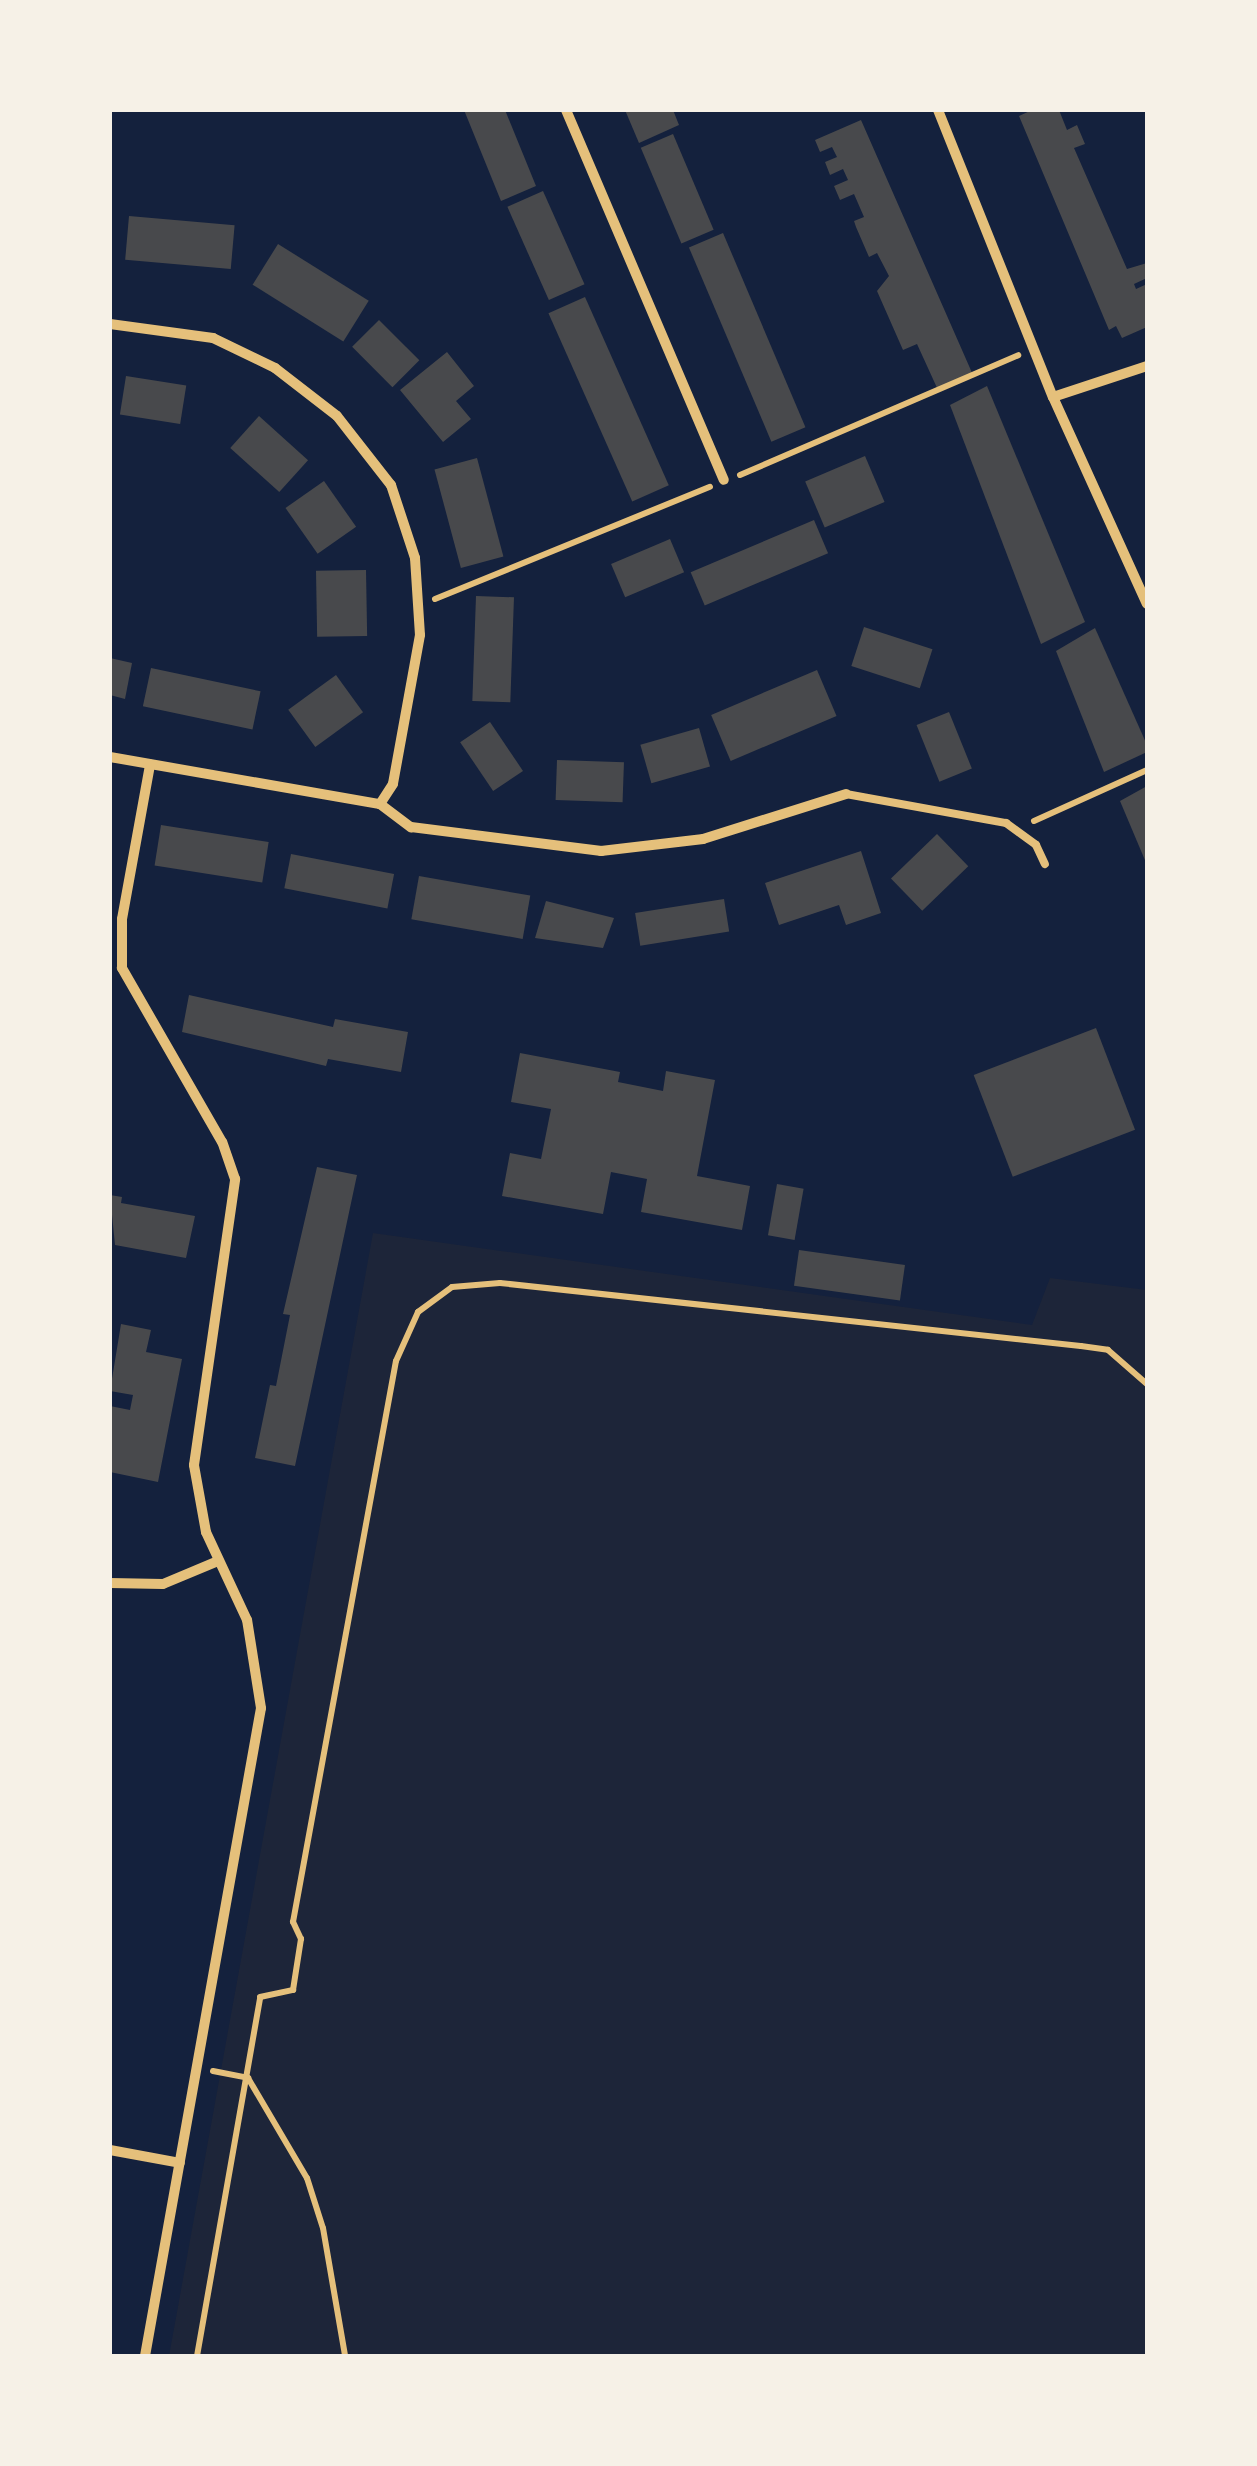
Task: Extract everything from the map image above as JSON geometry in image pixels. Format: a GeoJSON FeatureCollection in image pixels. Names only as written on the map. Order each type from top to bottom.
{"type":"FeatureCollection","features":[{"type":"Feature","properties":{"kind":"street"},"geometry":{"type":"LineString","coordinates":[[566,110],[724,480]]}},
{"type":"Feature","properties":{"kind":"street"},"geometry":{"type":"LineString","coordinates":[[938,110],[1052,396],[1147,604]]}},
{"type":"Feature","properties":{"kind":"street"},"geometry":{"type":"LineString","coordinates":[[110,324],[184,330],[245,351],[337,416],[391,485],[406,519],[420,604],[393,784],[380,804]]}},
{"type":"Feature","properties":{"kind":"street"},"geometry":{"type":"LineString","coordinates":[[1052,396],[1147,366]]}},
{"type":"Feature","properties":{"kind":"street"},"geometry":{"type":"LineString","coordinates":[[110,757],[380,804],[411,826],[539,848],[601,851],[704,839],[846,794]]}},
{"type":"Feature","properties":{"kind":"street"},"geometry":{"type":"LineString","coordinates":[[145,2356],[262,1708],[247,1620],[218,1561],[197,1494],[196,1430],[236,1178],[222,1142],[122,968],[122,919],[150,765]]}},
{"type":"Feature","properties":{"kind":"street"},"geometry":{"type":"LineString","coordinates":[[110,1583],[163,1584],[218,1561]]}},
{"type":"Feature","properties":{"kind":"street"},"geometry":{"type":"LineString","coordinates":[[110,2150],[180,2163]]}},
{"type":"Feature","properties":{"kind":"lane"},"geometry":{"type":"LineString","coordinates":[[846,794],[1020,828],[1045,864]]}},
{"type":"Feature","properties":{"kind":"path"},"geometry":{"type":"LineString","coordinates":[[420,604],[1033,349]]}},
{"type":"Feature","properties":{"kind":"path"},"geometry":{"type":"LineString","coordinates":[[1020,828],[1147,770]]}},
{"type":"Feature","properties":{"kind":"path"},"geometry":{"type":"LineString","coordinates":[[198,2356],[260,1996],[293,1990],[302,1939],[292,1922],[396,1361],[403,1336],[434,1298],[476,1282],[500,1283],[1081,1346],[1108,1350],[1147,1384]]}},
{"type":"Feature","properties":{"kind":"path"},"geometry":{"type":"LineString","coordinates":[[198,2069],[248,2078],[307,2178],[345,2356]]}},
{"type":"Feature","properties":{"kind":"shaded area"},"geometry":{"type":"Polygon","coordinates":[[[373,1233],[1032,1325],[1050,1278],[1147,1290],[1147,2356],[169,2356],[373,1233]]]}},
{"type":"Feature","properties":{"kind":"building"},"geometry":{"type":"Polygon","coordinates":[[[464,110],[505,110],[536,186],[501,201],[464,110]]]}},
{"type":"Feature","properties":{"kind":"building"},"geometry":{"type":"Polygon","coordinates":[[[625,110],[673,110],[679,125],[639,143],[625,110]]]}},
{"type":"Feature","properties":{"kind":"building"},"geometry":{"type":"Polygon","coordinates":[[[1032,110],[1059,110],[1067,130],[1077,125],[1085,144],[1074,148],[1127,269],[1147,263],[1147,278],[1134,284],[1136,289],[1147,284],[1147,327],[1122,338],[1116,326],[1109,330],[1019,116],[1032,110]]]}},
{"type":"Feature","properties":{"kind":"building"},"geometry":{"type":"Polygon","coordinates":[[[861,120],[973,375],[938,390],[917,344],[903,350],[877,291],[889,276],[877,253],[869,257],[856,227],[854,221],[864,217],[854,194],[840,200],[834,186],[848,180],[843,169],[830,175],[825,162],[837,157],[832,147],[820,152],[815,140],[861,120]]]}},
{"type":"Feature","properties":{"kind":"building"},"geometry":{"type":"Polygon","coordinates":[[[673,134],[714,230],[681,243],[641,148],[673,134]]]}},
{"type":"Feature","properties":{"kind":"building"},"geometry":{"type":"Polygon","coordinates":[[[543,191],[584,284],[549,300],[507,207],[543,191]]]}},
{"type":"Feature","properties":{"kind":"building"},"geometry":{"type":"Polygon","coordinates":[[[129,216],[235,225],[231,269],[125,260],[129,216]]]}},
{"type":"Feature","properties":{"kind":"building"},"geometry":{"type":"Polygon","coordinates":[[[723,233],[805,427],[771,442],[689,247],[723,233]]]}},
{"type":"Feature","properties":{"kind":"building"},"geometry":{"type":"Polygon","coordinates":[[[278,244],[369,301],[343,341],[253,285],[278,244]]]}},
{"type":"Feature","properties":{"kind":"building"},"geometry":{"type":"Polygon","coordinates":[[[585,297],[669,485],[632,501],[548,313],[585,297]]]}},
{"type":"Feature","properties":{"kind":"building"},"geometry":{"type":"Polygon","coordinates":[[[379,320],[419,360],[392,387],[352,347],[379,320]]]}},
{"type":"Feature","properties":{"kind":"building"},"geometry":{"type":"Polygon","coordinates":[[[447,352],[474,386],[456,401],[471,419],[443,442],[400,390],[447,352]]]}},
{"type":"Feature","properties":{"kind":"building"},"geometry":{"type":"Polygon","coordinates":[[[126,376],[186,386],[180,424],[120,415],[126,376]]]}},
{"type":"Feature","properties":{"kind":"building"},"geometry":{"type":"Polygon","coordinates":[[[987,386],[1085,622],[1041,644],[950,405],[987,386]]]}},
{"type":"Feature","properties":{"kind":"building"},"geometry":{"type":"Polygon","coordinates":[[[259,416],[308,460],[279,492],[230,448],[259,416]]]}},
{"type":"Feature","properties":{"kind":"building"},"geometry":{"type":"Polygon","coordinates":[[[865,456],[885,502],[825,527],[805,481],[865,456]]]}},
{"type":"Feature","properties":{"kind":"building"},"geometry":{"type":"Polygon","coordinates":[[[477,458],[503,557],[461,568],[434,469],[477,458]]]}},
{"type":"Feature","properties":{"kind":"building"},"geometry":{"type":"Polygon","coordinates":[[[324,481],[356,527],[318,554],[285,508],[324,481]]]}},
{"type":"Feature","properties":{"kind":"building"},"geometry":{"type":"Polygon","coordinates":[[[814,520],[828,553],[705,605],[691,572],[814,520]]]}},
{"type":"Feature","properties":{"kind":"building"},"geometry":{"type":"Polygon","coordinates":[[[670,539],[684,572],[625,597],[611,564],[670,539]]]}},
{"type":"Feature","properties":{"kind":"building"},"geometry":{"type":"Polygon","coordinates":[[[366,570],[367,636],[317,637],[316,571],[366,570]]]}},
{"type":"Feature","properties":{"kind":"building"},"geometry":{"type":"Polygon","coordinates":[[[476,596],[514,597],[510,702],[472,701],[476,596]]]}},
{"type":"Feature","properties":{"kind":"building"},"geometry":{"type":"Polygon","coordinates":[[[864,627],[932,649],[920,688],[851,666],[864,627]]]}},
{"type":"Feature","properties":{"kind":"building"},"geometry":{"type":"Polygon","coordinates":[[[1095,628],[1147,745],[1147,752],[1104,772],[1056,651],[1095,628]]]}},
{"type":"Feature","properties":{"kind":"building"},"geometry":{"type":"Polygon","coordinates":[[[110,658],[132,663],[125,699],[110,695],[110,658]]]}},
{"type":"Feature","properties":{"kind":"building"},"geometry":{"type":"Polygon","coordinates":[[[151,668],[261,691],[252,729],[143,706],[151,668]]]}},
{"type":"Feature","properties":{"kind":"building"},"geometry":{"type":"Polygon","coordinates":[[[817,670],[837,716],[731,761],[711,715],[817,670]]]}},
{"type":"Feature","properties":{"kind":"building"},"geometry":{"type":"Polygon","coordinates":[[[336,675],[363,712],[315,747],[288,710],[336,675]]]}},
{"type":"Feature","properties":{"kind":"building"},"geometry":{"type":"Polygon","coordinates":[[[949,712],[972,769],[939,782],[917,725],[949,712]]]}},
{"type":"Feature","properties":{"kind":"building"},"geometry":{"type":"Polygon","coordinates":[[[490,722],[523,771],[493,791],[460,742],[490,722]]]}},
{"type":"Feature","properties":{"kind":"building"},"geometry":{"type":"Polygon","coordinates":[[[699,728],[710,766],[651,783],[640,745],[699,728]]]}},
{"type":"Feature","properties":{"kind":"building"},"geometry":{"type":"Polygon","coordinates":[[[557,760],[624,762],[623,802],[556,800],[557,760]]]}},
{"type":"Feature","properties":{"kind":"building"},"geometry":{"type":"Polygon","coordinates":[[[1147,786],[1147,865],[1120,801],[1147,786]]]}},
{"type":"Feature","properties":{"kind":"building"},"geometry":{"type":"Polygon","coordinates":[[[161,825],[269,842],[262,883],[155,865],[161,825]]]}},
{"type":"Feature","properties":{"kind":"building"},"geometry":{"type":"Polygon","coordinates":[[[937,834],[968,866],[922,911],[891,878],[937,834]]]}},
{"type":"Feature","properties":{"kind":"building"},"geometry":{"type":"Polygon","coordinates":[[[861,851],[881,913],[846,925],[839,905],[779,925],[765,883],[861,851]]]}},
{"type":"Feature","properties":{"kind":"building"},"geometry":{"type":"Polygon","coordinates":[[[291,854],[394,874],[387,908],[284,888],[291,854]]]}},
{"type":"Feature","properties":{"kind":"building"},"geometry":{"type":"Polygon","coordinates":[[[419,876],[530,896],[523,939],[411,919],[419,876]]]}},
{"type":"Feature","properties":{"kind":"building"},"geometry":{"type":"Polygon","coordinates":[[[724,899],[729,932],[640,946],[635,913],[724,899]]]}},
{"type":"Feature","properties":{"kind":"building"},"geometry":{"type":"Polygon","coordinates":[[[546,901],[614,918],[603,948],[535,938],[546,901]]]}},
{"type":"Feature","properties":{"kind":"building"},"geometry":{"type":"Polygon","coordinates":[[[189,995],[333,1027],[335,1019],[408,1032],[401,1072],[328,1059],[326,1066],[182,1032],[189,995]]]}},
{"type":"Feature","properties":{"kind":"building"},"geometry":{"type":"Polygon","coordinates":[[[1096,1028],[1135,1130],[1013,1177],[974,1075],[1096,1028]]]}},
{"type":"Feature","properties":{"kind":"building"},"geometry":{"type":"Polygon","coordinates":[[[520,1053],[620,1072],[618,1082],[663,1091],[666,1071],[715,1080],[697,1176],[750,1186],[742,1230],[641,1212],[647,1179],[611,1172],[603,1214],[502,1196],[510,1153],[541,1159],[551,1109],[511,1102],[520,1053]]]}},
{"type":"Feature","properties":{"kind":"building"},"geometry":{"type":"Polygon","coordinates":[[[317,1167],[357,1175],[295,1466],[255,1458],[270,1385],[276,1386],[290,1315],[283,1314],[317,1167]]]}},
{"type":"Feature","properties":{"kind":"building"},"geometry":{"type":"Polygon","coordinates":[[[777,1184],[804,1189],[795,1240],[768,1235],[777,1184]]]}},
{"type":"Feature","properties":{"kind":"building"},"geometry":{"type":"Polygon","coordinates":[[[110,1195],[122,1197],[121,1203],[195,1216],[186,1258],[115,1245],[110,1195]]]}},
{"type":"Feature","properties":{"kind":"building"},"geometry":{"type":"Polygon","coordinates":[[[799,1250],[905,1265],[900,1301],[794,1286],[799,1250]]]}},
{"type":"Feature","properties":{"kind":"building"},"geometry":{"type":"Polygon","coordinates":[[[121,1324],[151,1330],[146,1352],[182,1359],[158,1482],[110,1472],[110,1406],[130,1410],[133,1395],[110,1391],[121,1324]]]}}]}
